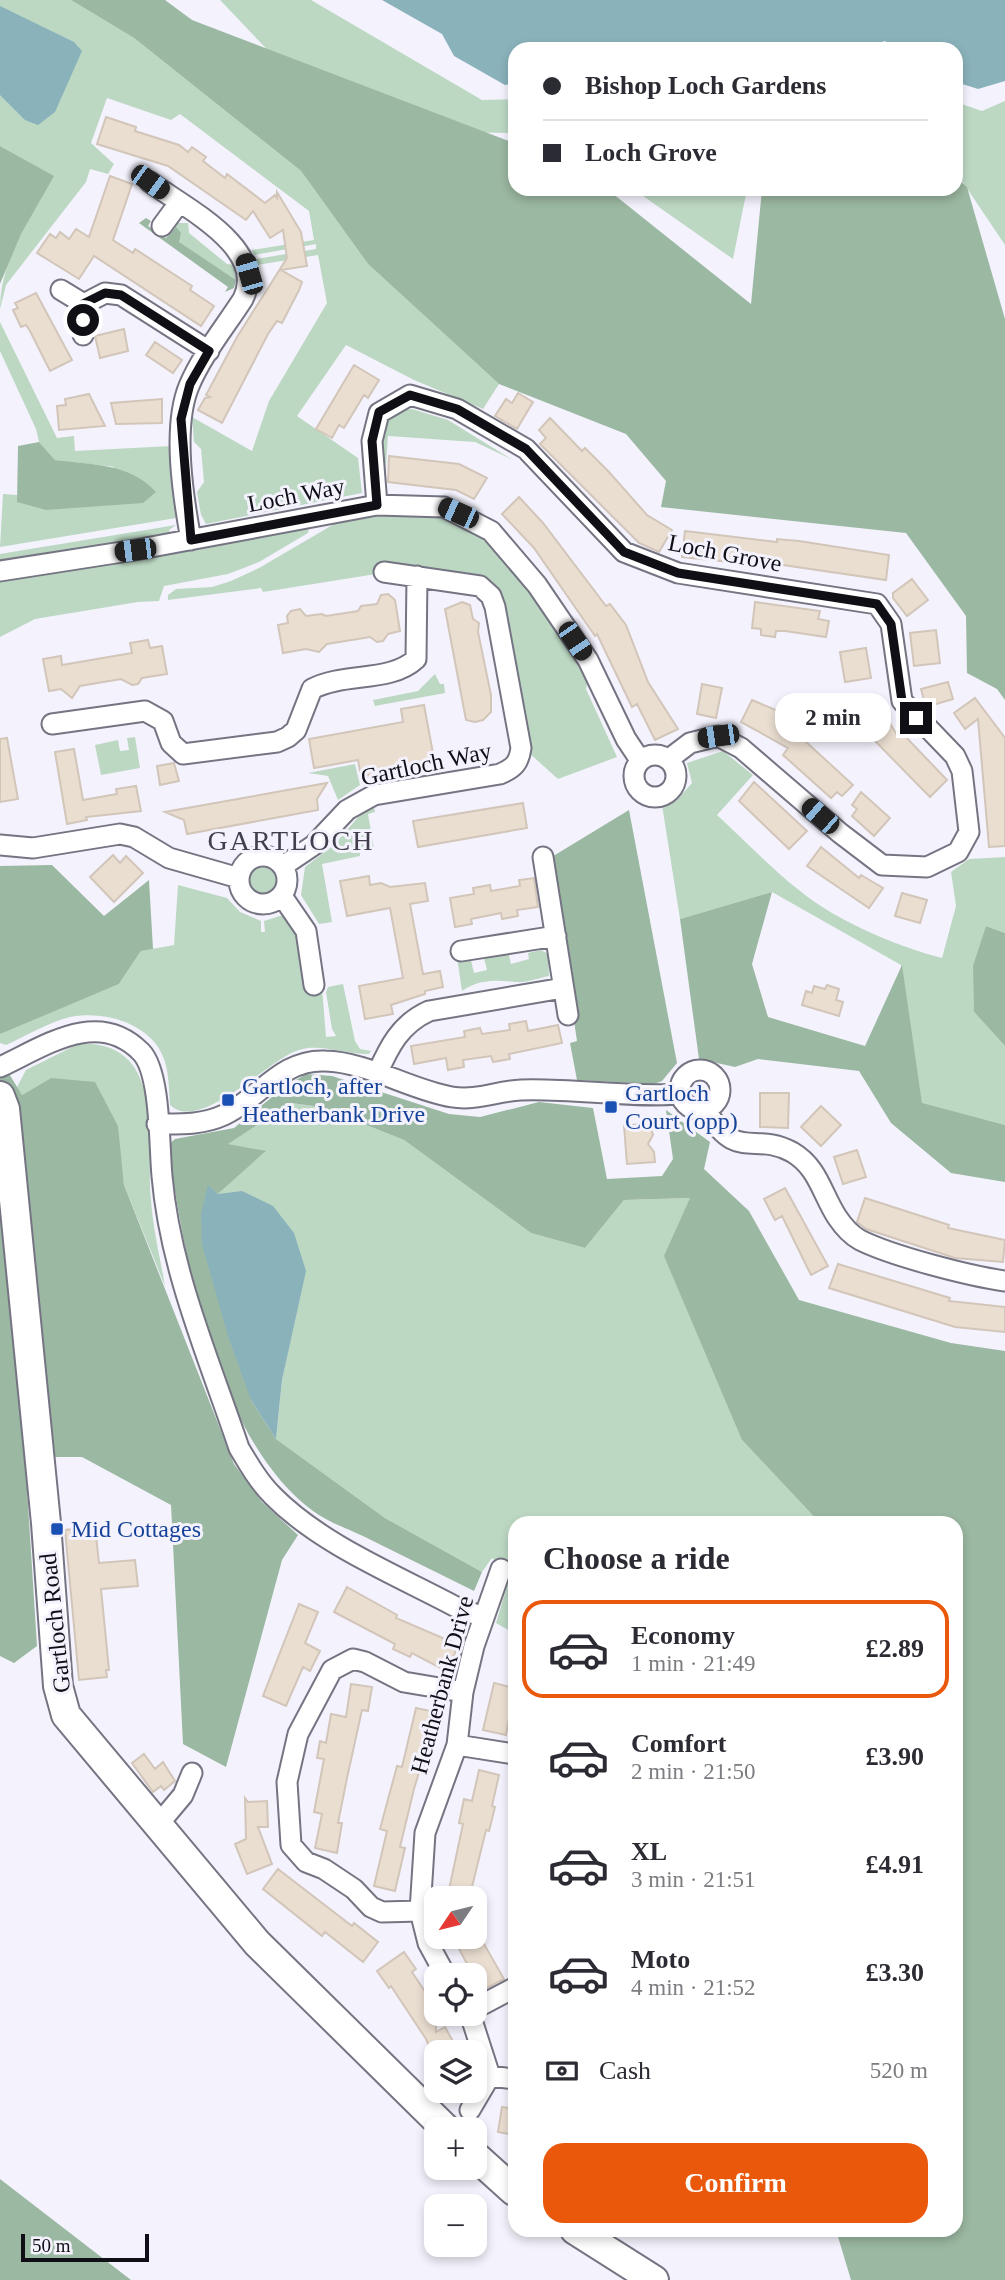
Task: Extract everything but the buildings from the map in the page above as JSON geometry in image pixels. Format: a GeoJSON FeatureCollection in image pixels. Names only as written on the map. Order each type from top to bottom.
{"type":"FeatureCollection","features":[{"type":"Feature","properties":{"kind":"main road","name":"Gartloch Road"},"geometry":{"type":"LineString","coordinates":[[0,1096],[5,1109],[23,1287],[58,1686],[66,1715],[257,1943],[434,2117]]}},
{"type":"Feature","properties":{"kind":"main road"},"geometry":{"type":"LineString","coordinates":[[487,2166],[508,2185]]}},
{"type":"Feature","properties":{"kind":"main road"},"geometry":{"type":"LineString","coordinates":[[586,2237],[654,2280]]}},
{"type":"Feature","properties":{"kind":"street"},"geometry":{"type":"LineString","coordinates":[[150,182],[237,248],[249,274],[249,288],[190,384],[181,419],[191,540]]}},
{"type":"Feature","properties":{"kind":"street"},"geometry":{"type":"LineString","coordinates":[[162,226],[179,203]]}},
{"type":"Feature","properties":{"kind":"street"},"geometry":{"type":"LineString","coordinates":[[61,290],[83,304]]}},
{"type":"Feature","properties":{"kind":"street"},"geometry":{"type":"LineString","coordinates":[[83,304],[105,293],[121,295],[209,351]]}},
{"type":"Feature","properties":{"kind":"street"},"geometry":{"type":"LineString","coordinates":[[83,304],[83,335]]}},
{"type":"Feature","properties":{"kind":"street","name":"Loch Grove"},"geometry":{"type":"LineString","coordinates":[[377,505],[372,441],[379,412],[410,395],[457,409],[526,449],[624,552],[678,573],[877,604],[891,624],[902,701],[955,756],[962,771],[969,832],[958,852],[928,867],[882,865],[840,833],[741,748],[718,736],[690,743],[669,760]]}},
{"type":"Feature","properties":{"kind":"street","name":"Loch Way"},"geometry":{"type":"LineString","coordinates":[[0,571],[191,540],[377,505],[444,506],[491,531],[537,585],[588,660],[626,739],[640,760]]}},
{"type":"Feature","properties":{"kind":"street","name":"Gartloch Way"},"geometry":{"type":"LineString","coordinates":[[283,866],[314,845],[358,802],[374,795],[500,774],[516,765],[519,759],[521,748],[509,673],[491,596],[480,586],[384,572]]}},
{"type":"Feature","properties":{"kind":"street"},"geometry":{"type":"LineString","coordinates":[[52,724],[145,712],[163,721],[171,743],[183,754],[277,742],[296,730],[312,689],[332,682],[403,668],[416,659],[417,576]]}},
{"type":"Feature","properties":{"kind":"street"},"geometry":{"type":"LineString","coordinates":[[651,754],[669,760],[676,778],[670,791],[657,797],[644,794],[635,785],[634,771],[640,760],[651,754]]}},
{"type":"Feature","properties":{"kind":"street"},"geometry":{"type":"LineString","coordinates":[[0,845],[33,848],[120,834],[134,837],[176,860],[239,878]]}},
{"type":"Feature","properties":{"kind":"street"},"geometry":{"type":"LineString","coordinates":[[269,857],[283,866],[288,881],[282,896],[269,904],[254,903],[243,893],[239,878],[241,870],[253,858],[269,857]]}},
{"type":"Feature","properties":{"kind":"street"},"geometry":{"type":"LineString","coordinates":[[543,857],[568,1015]]}},
{"type":"Feature","properties":{"kind":"street"},"geometry":{"type":"LineString","coordinates":[[282,896],[306,930],[314,985]]}},
{"type":"Feature","properties":{"kind":"street"},"geometry":{"type":"LineString","coordinates":[[472,956],[556,936]]}},
{"type":"Feature","properties":{"kind":"street"},"geometry":{"type":"LineString","coordinates":[[376,1074],[395,1036],[429,1011],[563,988]]}},
{"type":"Feature","properties":{"kind":"street"},"geometry":{"type":"LineString","coordinates":[[0,1067],[71,1034],[103,1030],[141,1052],[151,1067],[156,1085],[163,1196],[173,1249],[239,1448],[254,1473],[272,1495],[318,1533],[460,1609],[484,1617]]}},
{"type":"Feature","properties":{"kind":"street"},"geometry":{"type":"LineString","coordinates":[[157,1124],[199,1124],[226,1114],[296,1065],[326,1060],[454,1098],[479,1099],[518,1090],[641,1097],[680,1094]]}},
{"type":"Feature","properties":{"kind":"street"},"geometry":{"type":"LineString","coordinates":[[706,1110],[718,1100],[720,1092],[716,1077],[709,1072],[695,1070],[688,1074],[680,1087],[680,1094],[690,1108],[706,1110],[727,1138],[746,1145],[790,1151],[805,1162],[817,1177],[836,1216],[857,1238],[982,1278],[1005,1281]]}},
{"type":"Feature","properties":{"kind":"street","name":"Heatherbank Drive"},"geometry":{"type":"LineString","coordinates":[[439,1963],[428,1943],[420,1911],[425,1833],[457,1745],[463,1692],[501,1569]]}},
{"type":"Feature","properties":{"kind":"street"},"geometry":{"type":"LineString","coordinates":[[420,1911],[382,1912],[324,1869],[298,1856],[290,1846],[287,1782],[298,1734],[332,1670],[341,1665],[353,1660],[365,1662],[404,1682],[463,1692]]}},
{"type":"Feature","properties":{"kind":"street"},"geometry":{"type":"LineString","coordinates":[[457,1745],[508,1753]]}},
{"type":"Feature","properties":{"kind":"street"},"geometry":{"type":"LineString","coordinates":[[157,1826],[183,1795],[192,1773]]}},
{"type":"Feature","properties":{"kind":"street"},"geometry":{"type":"LineString","coordinates":[[487,2002],[508,1991]]}},
{"type":"Feature","properties":{"kind":"street"},"geometry":{"type":"LineString","coordinates":[[470,2110],[490,2076],[474,2026]]}},
{"type":"Feature","properties":{"kind":"street"},"geometry":{"type":"LineString","coordinates":[[490,2076],[508,2078]]}},
{"type":"Feature","properties":{"kind":"green space"},"geometry":{"type":"Polygon","coordinates":[[[0,0],[71,0],[134,38],[301,171],[368,264],[499,384],[483,409],[414,380],[346,345],[297,416],[358,458],[362,493],[206,524],[201,515],[197,492],[204,482],[201,449],[194,442],[192,417],[252,451],[269,401],[327,303],[318,255],[257,265],[256,259],[316,249],[316,244],[254,255],[252,250],[314,240],[309,211],[180,114],[171,120],[107,98],[91,143],[114,164],[108,174],[90,169],[86,182],[6,285],[0,309],[1,291],[11,257],[26,223],[53,176],[0,146],[0,0]]]}},
{"type":"Feature","properties":{"kind":"green space"},"geometry":{"type":"Polygon","coordinates":[[[71,0],[165,0],[192,20],[508,141],[508,196],[616,196],[751,304],[761,196],[963,196],[963,183],[967,187],[1005,319],[1005,700],[997,689],[967,673],[966,616],[906,533],[661,507],[666,481],[626,434],[499,384],[368,264],[301,171],[134,38],[71,0]]]}},
{"type":"Feature","properties":{"kind":"green space"},"geometry":{"type":"Polygon","coordinates":[[[220,0],[311,0],[482,100],[508,99],[508,133],[344,130],[220,0]]]}},
{"type":"Feature","properties":{"kind":"green space"},"geometry":{"type":"Polygon","coordinates":[[[1005,101],[1005,245],[963,182],[963,104],[982,111],[1005,101]]]}},
{"type":"Feature","properties":{"kind":"green space"},"geometry":{"type":"Polygon","coordinates":[[[0,146],[54,176],[21,234],[0,284],[0,146]]]}},
{"type":"Feature","properties":{"kind":"green space"},"geometry":{"type":"Polygon","coordinates":[[[643,196],[746,196],[733,259],[643,196]]]}},
{"type":"Feature","properties":{"kind":"green space"},"geometry":{"type":"Polygon","coordinates":[[[146,218],[151,221],[148,226],[166,238],[176,227],[181,233],[179,242],[236,280],[234,288],[225,292],[228,287],[139,223],[146,218]]]}},
{"type":"Feature","properties":{"kind":"green space"},"geometry":{"type":"Polygon","coordinates":[[[178,223],[188,223],[189,233],[227,264],[233,265],[236,280],[178,242],[175,227],[178,223]]]}},
{"type":"Feature","properties":{"kind":"green space"},"geometry":{"type":"Polygon","coordinates":[[[0,322],[57,438],[74,436],[75,451],[171,446],[176,518],[0,547],[3,494],[17,495],[17,502],[115,467],[55,460],[39,442],[36,429],[0,351],[0,322]]]}},
{"type":"Feature","properties":{"kind":"green space"},"geometry":{"type":"Polygon","coordinates":[[[412,409],[448,420],[513,460],[475,442],[388,436],[385,479],[379,455],[381,428],[398,410],[412,409]]]}},
{"type":"Feature","properties":{"kind":"green space"},"geometry":{"type":"Polygon","coordinates":[[[39,442],[55,460],[122,470],[134,475],[156,492],[143,503],[46,510],[17,502],[18,446],[39,442]]]}},
{"type":"Feature","properties":{"kind":"green space"},"geometry":{"type":"Polygon","coordinates":[[[419,510],[451,518],[473,528],[511,563],[540,602],[588,681],[586,689],[617,757],[558,779],[528,752],[500,596],[494,585],[483,579],[379,563],[376,574],[263,592],[261,588],[168,600],[168,595],[176,589],[212,587],[231,581],[259,568],[336,523],[419,510]]]}},
{"type":"Feature","properties":{"kind":"green space"},"geometry":{"type":"Polygon","coordinates":[[[176,525],[169,530],[170,535],[0,563],[0,554],[176,525]]]}},
{"type":"Feature","properties":{"kind":"green space"},"geometry":{"type":"Polygon","coordinates":[[[309,527],[308,533],[259,562],[228,574],[164,586],[159,601],[35,619],[0,637],[0,578],[309,527]]]}},
{"type":"Feature","properties":{"kind":"green space"},"geometry":{"type":"Polygon","coordinates":[[[435,674],[440,684],[444,684],[445,693],[375,706],[373,700],[418,691],[435,674]]]}},
{"type":"Feature","properties":{"kind":"green space"},"geometry":{"type":"Polygon","coordinates":[[[135,737],[140,768],[101,775],[95,745],[118,740],[120,751],[129,750],[127,738],[135,737]]]}},
{"type":"Feature","properties":{"kind":"green space"},"geometry":{"type":"Polygon","coordinates":[[[723,751],[753,775],[717,815],[772,867],[816,903],[858,927],[900,945],[942,958],[956,906],[951,872],[969,859],[1005,857],[1005,933],[986,926],[974,1012],[1005,1046],[1005,1125],[922,1104],[901,965],[772,892],[680,919],[662,805],[677,800],[692,783],[687,763],[723,751]]]}},
{"type":"Feature","properties":{"kind":"green space"},"geometry":{"type":"Polygon","coordinates":[[[355,764],[360,785],[338,800],[328,776],[308,773],[355,764]]]}},
{"type":"Feature","properties":{"kind":"green space"},"geometry":{"type":"Polygon","coordinates":[[[374,807],[375,812],[368,814],[374,849],[360,851],[360,856],[322,864],[332,922],[319,924],[301,895],[305,867],[335,844],[366,808],[374,807]]]}},
{"type":"Feature","properties":{"kind":"green space"},"geometry":{"type":"Polygon","coordinates":[[[629,810],[677,1063],[662,1081],[654,1084],[577,1080],[570,1043],[577,1041],[550,858],[629,810]]]}},
{"type":"Feature","properties":{"kind":"green space"},"geometry":{"type":"Polygon","coordinates":[[[52,865],[104,916],[149,880],[153,949],[141,951],[119,984],[0,1034],[0,866],[52,865]]]}},
{"type":"Feature","properties":{"kind":"green space"},"geometry":{"type":"Polygon","coordinates":[[[263,867],[269,868],[277,876],[277,888],[269,896],[263,897],[257,896],[249,888],[248,882],[249,876],[257,868],[263,867]]]}},
{"type":"Feature","properties":{"kind":"green space"},"geometry":{"type":"Polygon","coordinates":[[[178,885],[227,898],[240,912],[261,921],[261,932],[265,932],[264,921],[286,914],[294,919],[322,988],[326,1037],[336,1036],[332,1029],[326,992],[328,987],[343,984],[355,1041],[360,1049],[371,1051],[369,1054],[325,1048],[299,1050],[216,1102],[199,1110],[183,1111],[170,1105],[166,1067],[159,1049],[139,1029],[113,1018],[84,1015],[70,1017],[6,1045],[0,1043],[0,1034],[7,1030],[119,984],[141,951],[174,945],[178,885]]]}},
{"type":"Feature","properties":{"kind":"green space"},"geometry":{"type":"Polygon","coordinates":[[[772,892],[752,964],[768,1017],[865,1046],[902,965],[922,1103],[1005,1125],[1005,1182],[951,1173],[891,1123],[859,1071],[758,1059],[735,1067],[699,1059],[680,919],[772,892]]]}},
{"type":"Feature","properties":{"kind":"green space"},"geometry":{"type":"Polygon","coordinates":[[[986,926],[1005,933],[1005,1046],[974,1012],[973,966],[986,926]]]}},
{"type":"Feature","properties":{"kind":"green space"},"geometry":{"type":"Polygon","coordinates":[[[455,944],[471,960],[474,973],[487,970],[484,958],[487,955],[508,951],[511,964],[529,959],[528,953],[541,950],[548,954],[549,976],[524,982],[482,982],[462,991],[455,944]]]}},
{"type":"Feature","properties":{"kind":"green space"},"geometry":{"type":"Polygon","coordinates":[[[78,1044],[106,1047],[126,1058],[139,1076],[146,1098],[152,1211],[165,1286],[124,1185],[117,1126],[51,1078],[22,1095],[17,1087],[26,1070],[78,1044]]]}},
{"type":"Feature","properties":{"kind":"green space"},"geometry":{"type":"Polygon","coordinates":[[[0,1059],[22,1095],[51,1078],[95,1082],[118,1126],[124,1185],[234,1464],[262,1502],[298,1535],[282,1560],[226,1767],[183,1744],[171,1505],[82,1457],[25,1457],[37,1646],[14,1663],[0,1656],[0,1059]]]}},
{"type":"Feature","properties":{"kind":"green space"},"geometry":{"type":"Polygon","coordinates":[[[306,1074],[332,1076],[449,1114],[480,1117],[539,1102],[593,1108],[607,1179],[662,1176],[673,1159],[666,1110],[710,1142],[704,1169],[749,1211],[799,1300],[951,1343],[1005,1351],[1005,2280],[851,2280],[838,2237],[963,2237],[963,1516],[813,1516],[742,1440],[664,1256],[690,1198],[624,1200],[585,1248],[531,1233],[404,1140],[321,1107],[291,1103],[228,1144],[266,1151],[218,1194],[208,1186],[251,1400],[276,1439],[385,1518],[482,1572],[474,1591],[313,1511],[280,1479],[252,1439],[229,1393],[210,1343],[195,1291],[168,1145],[175,1139],[234,1128],[283,1088],[306,1074]]]}},
{"type":"Feature","properties":{"kind":"green space"},"geometry":{"type":"Polygon","coordinates":[[[291,1103],[321,1107],[404,1140],[531,1233],[585,1248],[624,1200],[690,1198],[742,1440],[813,1516],[508,1516],[508,1571],[492,1558],[482,1572],[385,1518],[276,1439],[282,1380],[291,1336],[218,1194],[265,1152],[227,1144],[291,1103]]]}},
{"type":"Feature","properties":{"kind":"green space"},"geometry":{"type":"Polygon","coordinates":[[[508,1583],[508,1630],[496,1623],[508,1583]]]}},
{"type":"Feature","properties":{"kind":"green space"},"geometry":{"type":"Polygon","coordinates":[[[0,2179],[131,2280],[0,2280],[0,2179]]]}},
{"type":"Feature","properties":{"kind":"water"},"geometry":{"type":"Polygon","coordinates":[[[382,0],[1005,0],[1005,81],[978,89],[963,84],[963,42],[508,42],[508,84],[505,85],[454,56],[442,34],[382,0]]]}},
{"type":"Feature","properties":{"kind":"water"},"geometry":{"type":"Polygon","coordinates":[[[0,6],[74,42],[82,51],[55,112],[38,125],[25,120],[0,95],[0,6]]]}},
{"type":"Feature","properties":{"kind":"water"},"geometry":{"type":"Polygon","coordinates":[[[208,1185],[218,1194],[242,1191],[273,1206],[294,1233],[306,1271],[282,1380],[276,1439],[251,1400],[228,1336],[202,1244],[201,1214],[208,1185]]]}},
{"type":"Feature","properties":{"kind":"place","name":"Gartloch, after Heatherbank Drive"},"geometry":{"type":"Point","coordinates":[228,1100]}},
{"type":"Feature","properties":{"kind":"place","name":"Gartloch Court (opp)"},"geometry":{"type":"Point","coordinates":[611,1107]}},
{"type":"Feature","properties":{"kind":"place","name":"Mid Cottages"},"geometry":{"type":"Point","coordinates":[57,1529]}},
{"type":"Feature","properties":{"kind":"district","name":"GARTLOCH"},"geometry":{"type":"Point","coordinates":[291,840]}},
{"type":"Feature","properties":{"kind":"route"},"geometry":{"type":"LineString","coordinates":[[83,320],[83,304],[105,293],[121,295],[209,351],[190,384],[181,419],[180,437],[191,540],[377,505],[372,441],[379,412],[410,395],[429,399],[457,409],[526,449],[624,552],[678,573],[877,604],[891,624],[902,701],[916,718]]}}]}
